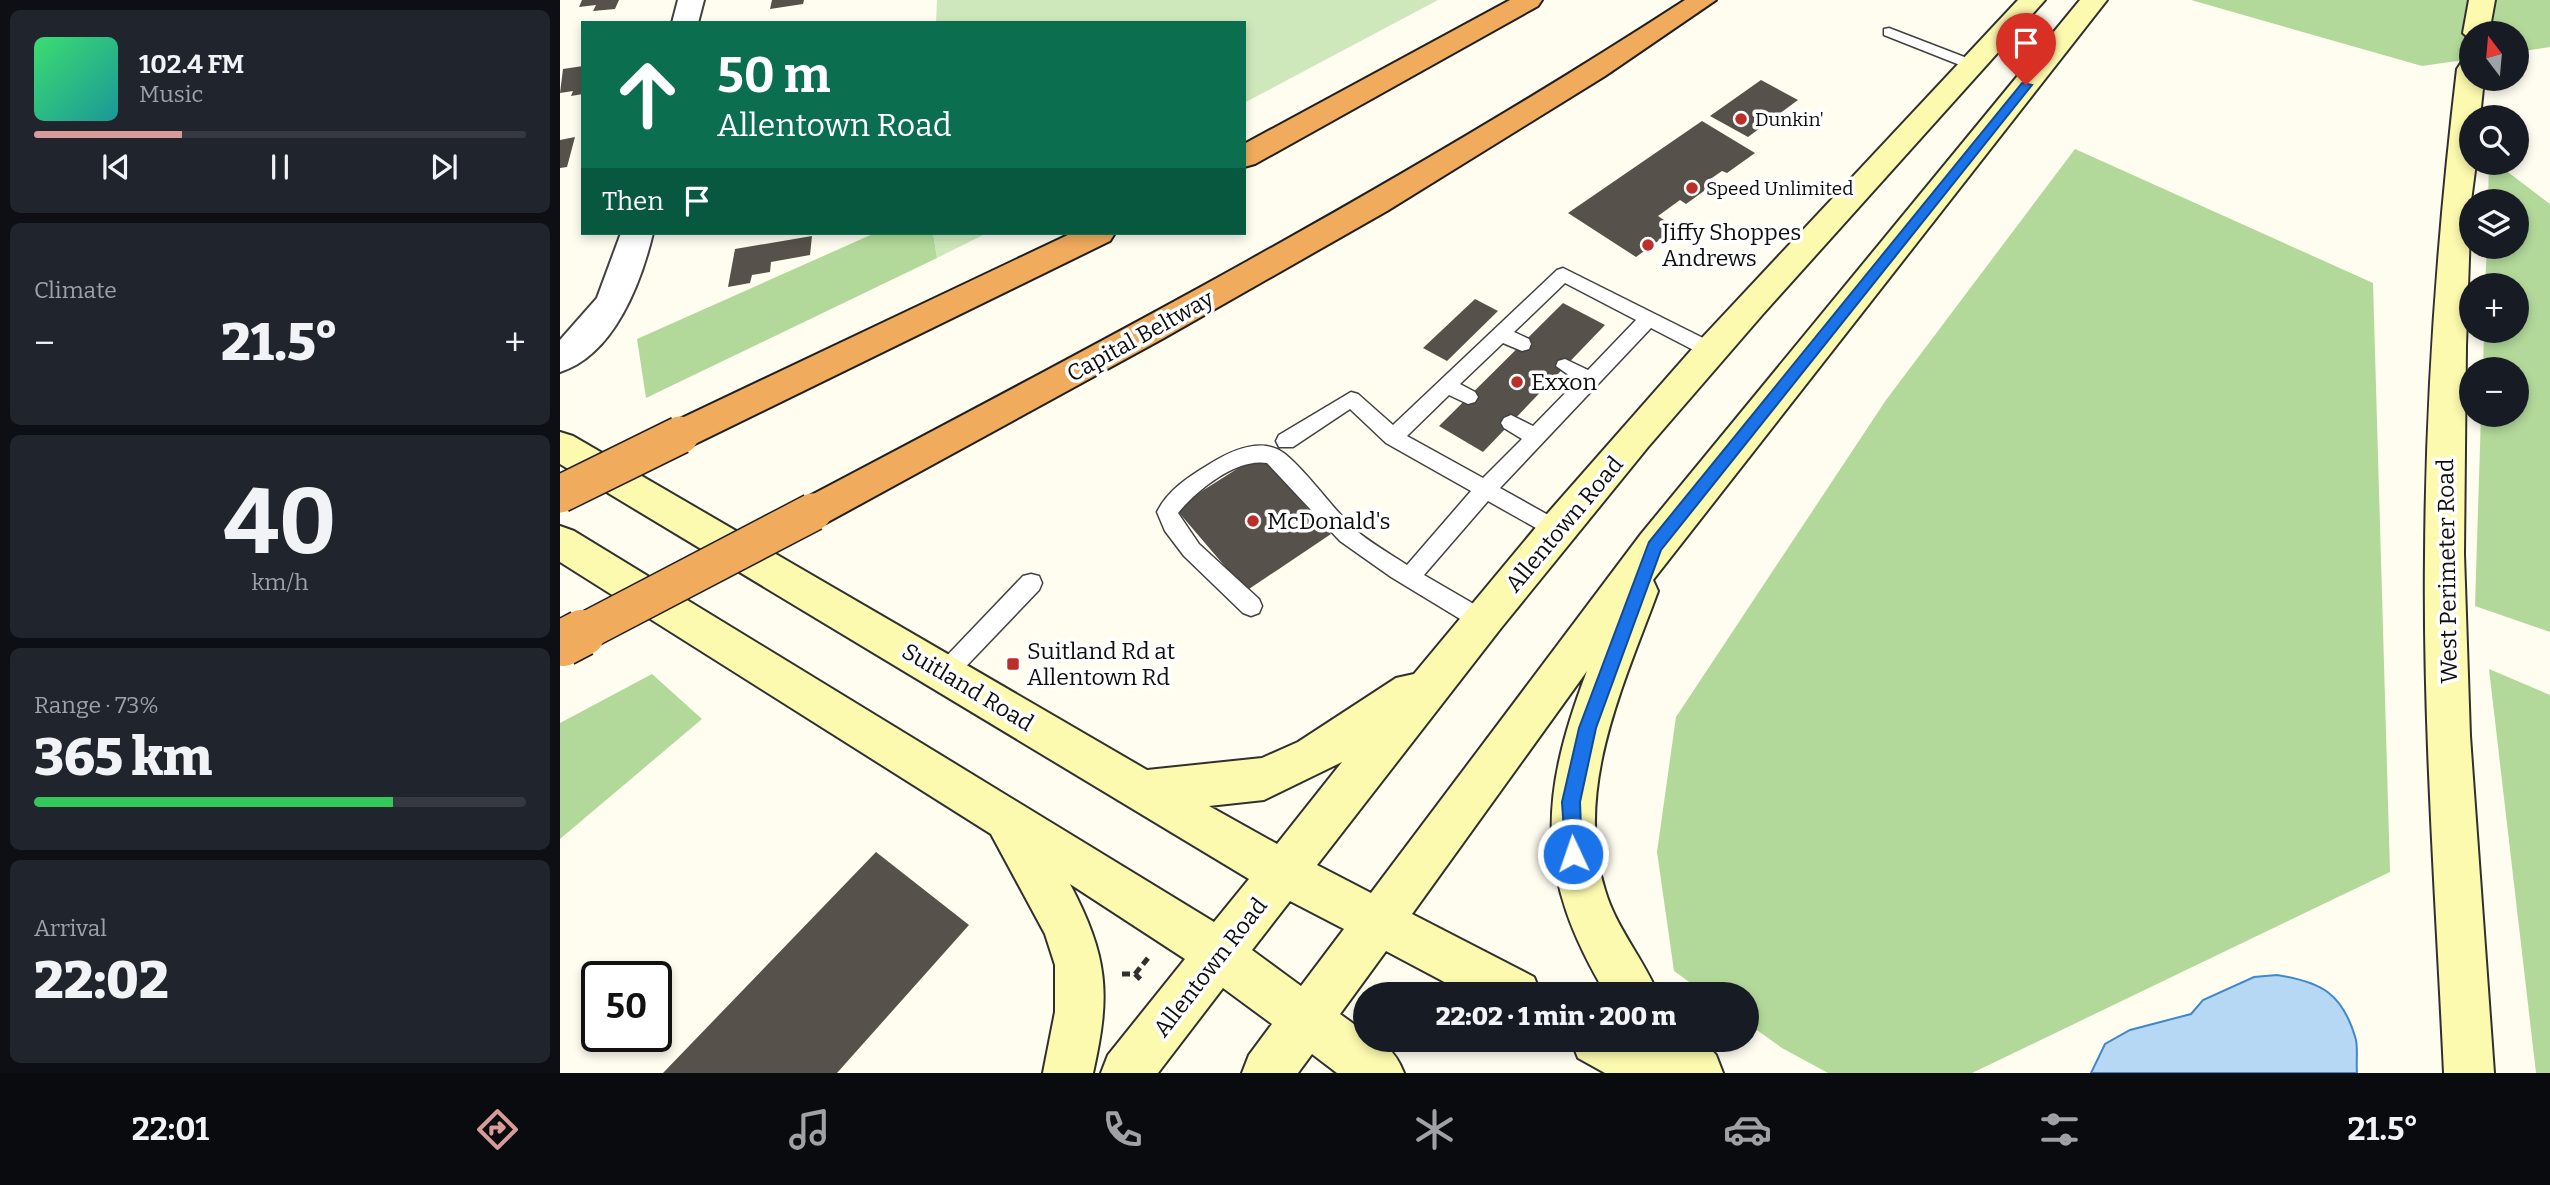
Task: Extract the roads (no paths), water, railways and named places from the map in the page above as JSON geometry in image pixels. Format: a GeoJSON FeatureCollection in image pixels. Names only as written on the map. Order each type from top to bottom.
{"type":"FeatureCollection","features":[{"type":"Feature","properties":{"kind":"highway"},"geometry":{"type":"LineString","coordinates":[[1246,156],[1529,0]]}},
{"type":"Feature","properties":{"kind":"highway","name":"Capital Beltway"},"geometry":{"type":"LineString","coordinates":[[561,643],[1117,350],[1351,218],[1536,107],[1703,0]]}},
{"type":"Feature","properties":{"kind":"highway"},"geometry":{"type":"LineString","coordinates":[[560,494],[1095,235]]}},
{"type":"Feature","properties":{"kind":"main road","name":"Allentown Road"},"geometry":{"type":"LineString","coordinates":[[1126,1073],[1439,673],[1710,350],[1975,66],[2032,0]]}},
{"type":"Feature","properties":{"kind":"main road"},"geometry":{"type":"LineString","coordinates":[[1268,1073],[1655,546],[2094,0]]}},
{"type":"Feature","properties":{"kind":"main road"},"geometry":{"type":"LineString","coordinates":[[2478,21],[2482,0]]}},
{"type":"Feature","properties":{"kind":"main road"},"geometry":{"type":"LineString","coordinates":[[1975,66],[2026,85]]}},
{"type":"Feature","properties":{"kind":"main road","name":"West Perimeter Road"},"geometry":{"type":"LineString","coordinates":[[2468,91],[2459,173],[2446,353],[2445,611],[2469,1073]]}},
{"type":"Feature","properties":{"kind":"main road","name":"Suitland Road"},"geometry":{"type":"LineString","coordinates":[[560,446],[946,672],[1141,792],[1285,872],[1495,982]]}},
{"type":"Feature","properties":{"kind":"main road"},"geometry":{"type":"LineString","coordinates":[[560,542],[1177,924],[1379,1073]]}},
{"type":"Feature","properties":{"kind":"main road"},"geometry":{"type":"LineString","coordinates":[[1626,982],[1600,940],[1575,873],[1570,835],[1571,802],[1587,728],[1655,546]]}},
{"type":"Feature","properties":{"kind":"main road"},"geometry":{"type":"LineString","coordinates":[[1141,792],[1241,783],[1289,769],[1313,757],[1439,673]]}},
{"type":"Feature","properties":{"kind":"main road"},"geometry":{"type":"LineString","coordinates":[[1007,819],[1075,951],[1080,985],[1080,1016],[1068,1073]]}},
{"type":"Feature","properties":{"kind":"main road"},"geometry":{"type":"LineString","coordinates":[[1617,1052],[1654,1073]]}},
{"type":"Feature","properties":{"kind":"main road"},"geometry":{"type":"LineString","coordinates":[[1681,1052],[1698,1073]]}},
{"type":"Feature","properties":{"kind":"street"},"geometry":{"type":"LineString","coordinates":[[686,21],[691,0]]}},
{"type":"Feature","properties":{"kind":"street"},"geometry":{"type":"LineString","coordinates":[[560,359],[586,337],[613,304],[625,277],[636,235]]}},
{"type":"Feature","properties":{"kind":"lane"},"geometry":{"type":"LineString","coordinates":[[1889,32],[1975,66]]}},
{"type":"Feature","properties":{"kind":"lane"},"geometry":{"type":"LineString","coordinates":[[1393,438],[1563,274],[1710,350]]}},
{"type":"Feature","properties":{"kind":"lane"},"geometry":{"type":"LineString","coordinates":[[1404,574],[1649,318]]}},
{"type":"Feature","properties":{"kind":"lane"},"geometry":{"type":"LineString","coordinates":[[1502,334],[1522,344]]}},
{"type":"Feature","properties":{"kind":"lane"},"geometry":{"type":"LineString","coordinates":[[1565,366],[1590,380]]}},
{"type":"Feature","properties":{"kind":"lane"},"geometry":{"type":"LineString","coordinates":[[1448,386],[1468,397]]}},
{"type":"Feature","properties":{"kind":"lane"},"geometry":{"type":"LineString","coordinates":[[1286,440],[1351,399],[1393,438],[1559,531]]}},
{"type":"Feature","properties":{"kind":"lane"},"geometry":{"type":"LineString","coordinates":[[1511,423],[1535,437]]}},
{"type":"Feature","properties":{"kind":"lane"},"geometry":{"type":"LineString","coordinates":[[1251,606],[1185,541],[1170,522],[1167,512],[1173,501],[1195,485],[1245,456],[1259,453],[1273,456],[1346,535],[1404,574],[1483,621]]}},
{"type":"Feature","properties":{"kind":"lane"},"geometry":{"type":"LineString","coordinates":[[946,672],[1031,583]]}},
{"type":"Feature","properties":{"kind":"water"},"geometry":{"type":"Polygon","coordinates":[[[2277,975],[2318,986],[2337,1001],[2351,1024],[2356,1040],[2357,1073],[2091,1073],[2105,1044],[2130,1030],[2191,1014],[2203,1000],[2254,977],[2277,975]]]}},
{"type":"Feature","properties":{"kind":"place","name":"Dunkin'"},"geometry":{"type":"Point","coordinates":[1741,119]}},
{"type":"Feature","properties":{"kind":"place","name":"Speed Unlimited"},"geometry":{"type":"Point","coordinates":[1692,188]}},
{"type":"Feature","properties":{"kind":"place","name":"Jiffy Shoppes Andrews"},"geometry":{"type":"Point","coordinates":[1648,245]}},
{"type":"Feature","properties":{"kind":"place","name":"Exxon"},"geometry":{"type":"Point","coordinates":[1517,382]}},
{"type":"Feature","properties":{"kind":"place","name":"McDonald's"},"geometry":{"type":"Point","coordinates":[1253,521]}},
{"type":"Feature","properties":{"kind":"place","name":"Suitland Rd at Allentown Rd"},"geometry":{"type":"Point","coordinates":[1013,664]}}]}
